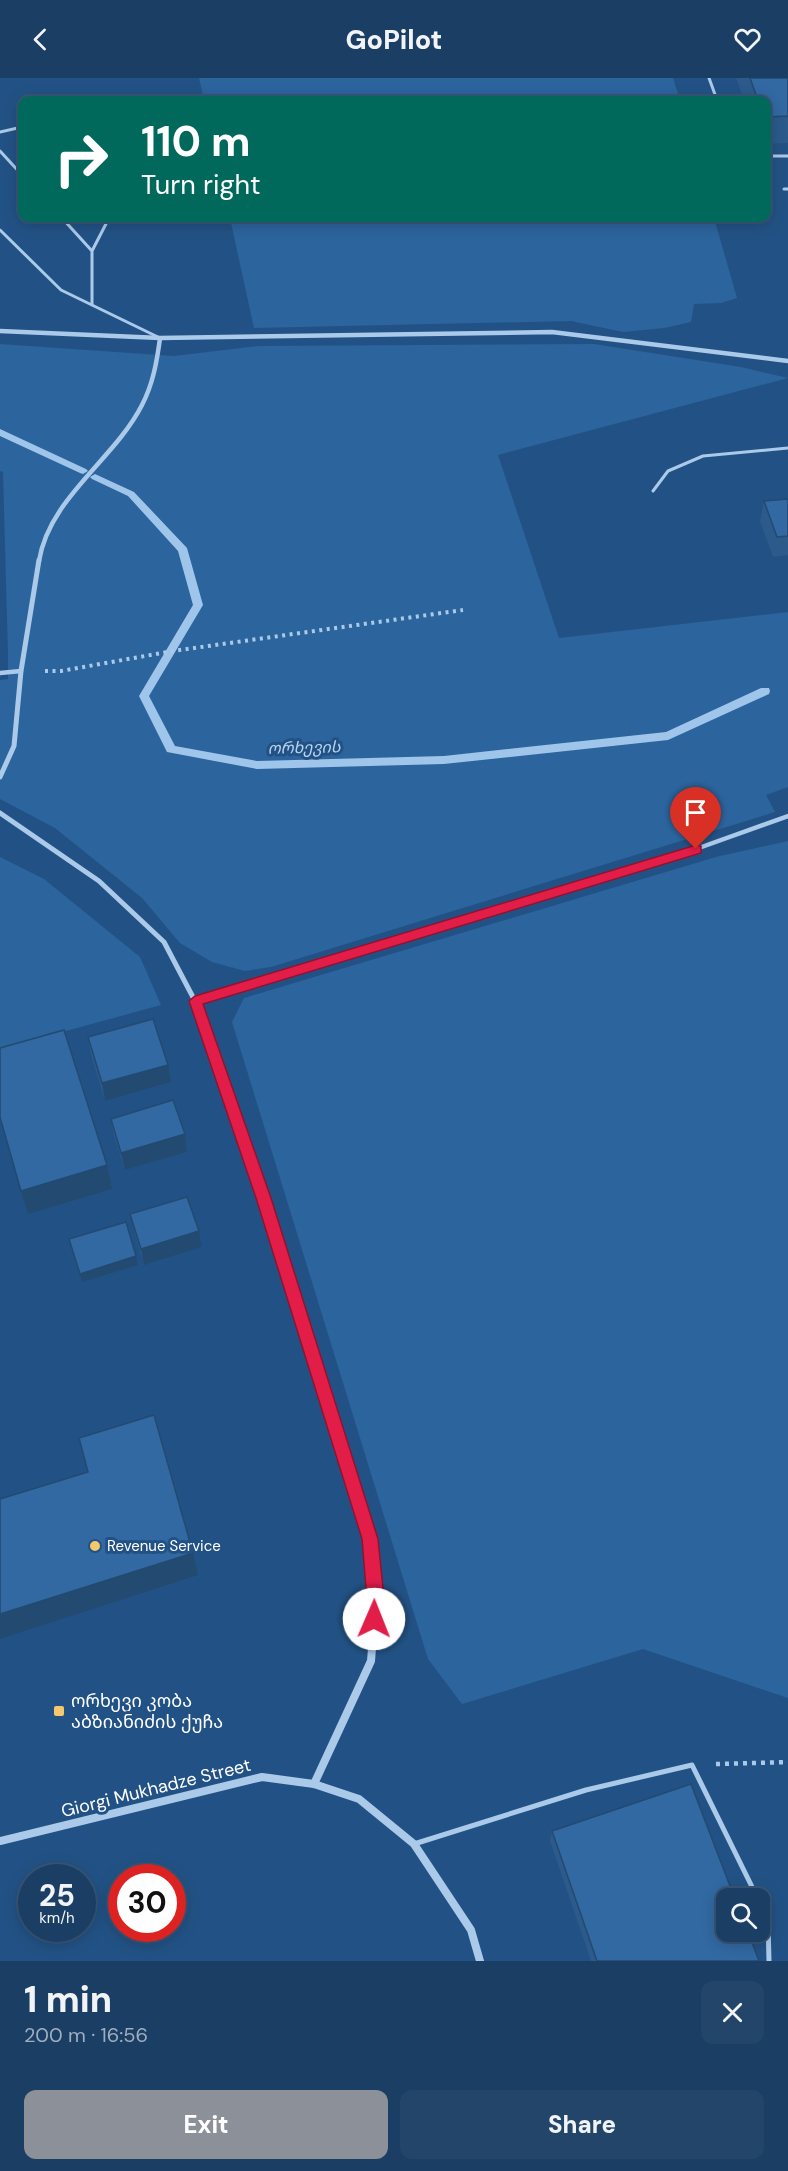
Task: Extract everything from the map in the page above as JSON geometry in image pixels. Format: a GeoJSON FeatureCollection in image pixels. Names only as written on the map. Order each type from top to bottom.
{"type":"FeatureCollection","features":[{"type":"Feature","properties":{"kind":"street"},"geometry":{"type":"LineString","coordinates":[[0,332],[160,338],[552,332],[788,361]]}},
{"type":"Feature","properties":{"kind":"street"},"geometry":{"type":"LineString","coordinates":[[0,777],[14,746],[21,671],[41,546],[51,523],[121,435],[141,405],[156,366],[160,338]]}},
{"type":"Feature","properties":{"kind":"street"},"geometry":{"type":"LineString","coordinates":[[0,813],[99,881],[164,942],[195,1001],[264,1198],[370,1539],[376,1598],[371,1661],[314,1784]]}},
{"type":"Feature","properties":{"kind":"street","name":"Giorgi Mukhadze Street"},"geometry":{"type":"LineString","coordinates":[[0,1841],[262,1777],[314,1784],[359,1799],[414,1844],[471,1930],[480,1961]]}},
{"type":"Feature","properties":{"kind":"lane"},"geometry":{"type":"LineString","coordinates":[[709,78],[716,96]]}},
{"type":"Feature","properties":{"kind":"lane"},"geometry":{"type":"LineString","coordinates":[[0,132],[18,128]]}},
{"type":"Feature","properties":{"kind":"lane"},"geometry":{"type":"LineString","coordinates":[[0,151],[18,171]]}},
{"type":"Feature","properties":{"kind":"lane"},"geometry":{"type":"LineString","coordinates":[[771,156],[788,156]]}},
{"type":"Feature","properties":{"kind":"lane"},"geometry":{"type":"LineString","coordinates":[[66,222],[92,251]]}},
{"type":"Feature","properties":{"kind":"lane"},"geometry":{"type":"LineString","coordinates":[[92,305],[92,251],[107,222]]}},
{"type":"Feature","properties":{"kind":"lane"},"geometry":{"type":"LineString","coordinates":[[0,230],[61,290],[160,338]]}},
{"type":"Feature","properties":{"kind":"lane"},"geometry":{"type":"LineString","coordinates":[[653,491],[668,471],[703,456],[788,448]]}},
{"type":"Feature","properties":{"kind":"lane"},"geometry":{"type":"LineString","coordinates":[[0,673],[21,671]]}},
{"type":"Feature","properties":{"kind":"lane"},"geometry":{"type":"LineString","coordinates":[[195,1001],[700,848],[788,816]]}},
{"type":"Feature","properties":{"kind":"lane"},"geometry":{"type":"LineString","coordinates":[[414,1844],[534,1803],[637,1775],[692,1765],[752,1888]]}},
{"type":"Feature","properties":{"kind":"lane"},"geometry":{"type":"LineString","coordinates":[[769,1942],[769,1961]]}},
{"type":"Feature","properties":{"kind":"path"},"geometry":{"type":"LineString","coordinates":[[21,671],[61,671],[165,652],[463,610]]}},
{"type":"Feature","properties":{"kind":"path"},"geometry":{"type":"LineString","coordinates":[[692,1765],[788,1762]]}},
{"type":"Feature","properties":{"kind":"shaded area"},"geometry":{"type":"Polygon","coordinates":[[[199,78],[673,78],[679,96],[203,96],[199,78]]]}},
{"type":"Feature","properties":{"kind":"shaded area"},"geometry":{"type":"Polygon","coordinates":[[[231,222],[715,222],[737,298],[721,303],[694,304],[691,322],[664,328],[623,332],[571,321],[254,328],[231,222]]]}},
{"type":"Feature","properties":{"kind":"shaded area"},"geometry":{"type":"Polygon","coordinates":[[[0,344],[174,356],[259,346],[594,344],[741,367],[788,378],[498,455],[559,638],[788,612],[788,787],[766,795],[775,812],[271,967],[245,971],[212,962],[180,943],[142,898],[55,828],[0,799],[0,680],[8,679],[8,653],[3,472],[0,471],[0,344]]]}},
{"type":"Feature","properties":{"kind":"shaded area"},"geometry":{"type":"Polygon","coordinates":[[[788,841],[788,1698],[643,1649],[462,1704],[428,1659],[232,1022],[244,998],[716,857],[788,841]]]}},
{"type":"Feature","properties":{"kind":"shaded area"},"geometry":{"type":"Polygon","coordinates":[[[0,857],[44,879],[140,957],[161,1005],[0,1049],[0,857]]]}},
{"type":"Feature","properties":{"kind":"building"},"geometry":{"type":"Polygon","coordinates":[[[750,78],[788,78],[788,116],[771,117],[771,96],[757,96],[750,78]]]}},
{"type":"Feature","properties":{"kind":"building"},"geometry":{"type":"Polygon","coordinates":[[[788,499],[788,536],[777,537],[764,501],[788,499]]]}},
{"type":"Feature","properties":{"kind":"building"},"geometry":{"type":"Polygon","coordinates":[[[153,1019],[168,1065],[102,1083],[88,1037],[153,1019]]]}},
{"type":"Feature","properties":{"kind":"building"},"geometry":{"type":"Polygon","coordinates":[[[64,1030],[107,1165],[21,1191],[0,1117],[0,1048],[64,1030]]]}},
{"type":"Feature","properties":{"kind":"building"},"geometry":{"type":"Polygon","coordinates":[[[173,1100],[185,1134],[121,1153],[111,1119],[173,1100]]]}},
{"type":"Feature","properties":{"kind":"building"},"geometry":{"type":"Polygon","coordinates":[[[187,1197],[199,1231],[141,1249],[130,1214],[187,1197]]]}},
{"type":"Feature","properties":{"kind":"building"},"geometry":{"type":"Polygon","coordinates":[[[126,1222],[136,1256],[80,1274],[69,1239],[126,1222]]]}},
{"type":"Feature","properties":{"kind":"building","name":"Revenue Service"},"geometry":{"type":"Polygon","coordinates":[[[154,1415],[193,1553],[0,1614],[0,1499],[88,1472],[79,1438],[154,1415]]]}},
{"type":"Feature","properties":{"kind":"building"},"geometry":{"type":"Polygon","coordinates":[[[691,1784],[731,1888],[716,1888],[716,1942],[752,1942],[759,1961],[597,1961],[552,1831],[691,1784]]]}},
{"type":"Feature","properties":{"kind":"waterway","name":"ორხევის"},"geometry":{"type":"LineString","coordinates":[[0,432],[83,471]]}},
{"type":"Feature","properties":{"kind":"waterway","name":"ორხევის"},"geometry":{"type":"LineString","coordinates":[[95,477],[131,494],[183,550],[198,605],[144,696],[171,749],[257,765],[444,760],[668,736],[765,691]]}},
{"type":"Feature","properties":{"kind":"place","name":"Revenue Service"},"geometry":{"type":"Point","coordinates":[95,1546]}},
{"type":"Feature","properties":{"kind":"place","name":"ორხევი კობა აბზიანიძის ქუჩა"},"geometry":{"type":"Point","coordinates":[59,1711]}},
{"type":"Feature","properties":{"kind":"route"},"geometry":{"type":"LineString","coordinates":[[374,1619],[376,1598],[370,1539],[264,1198],[195,1001],[696,849]]}}]}
